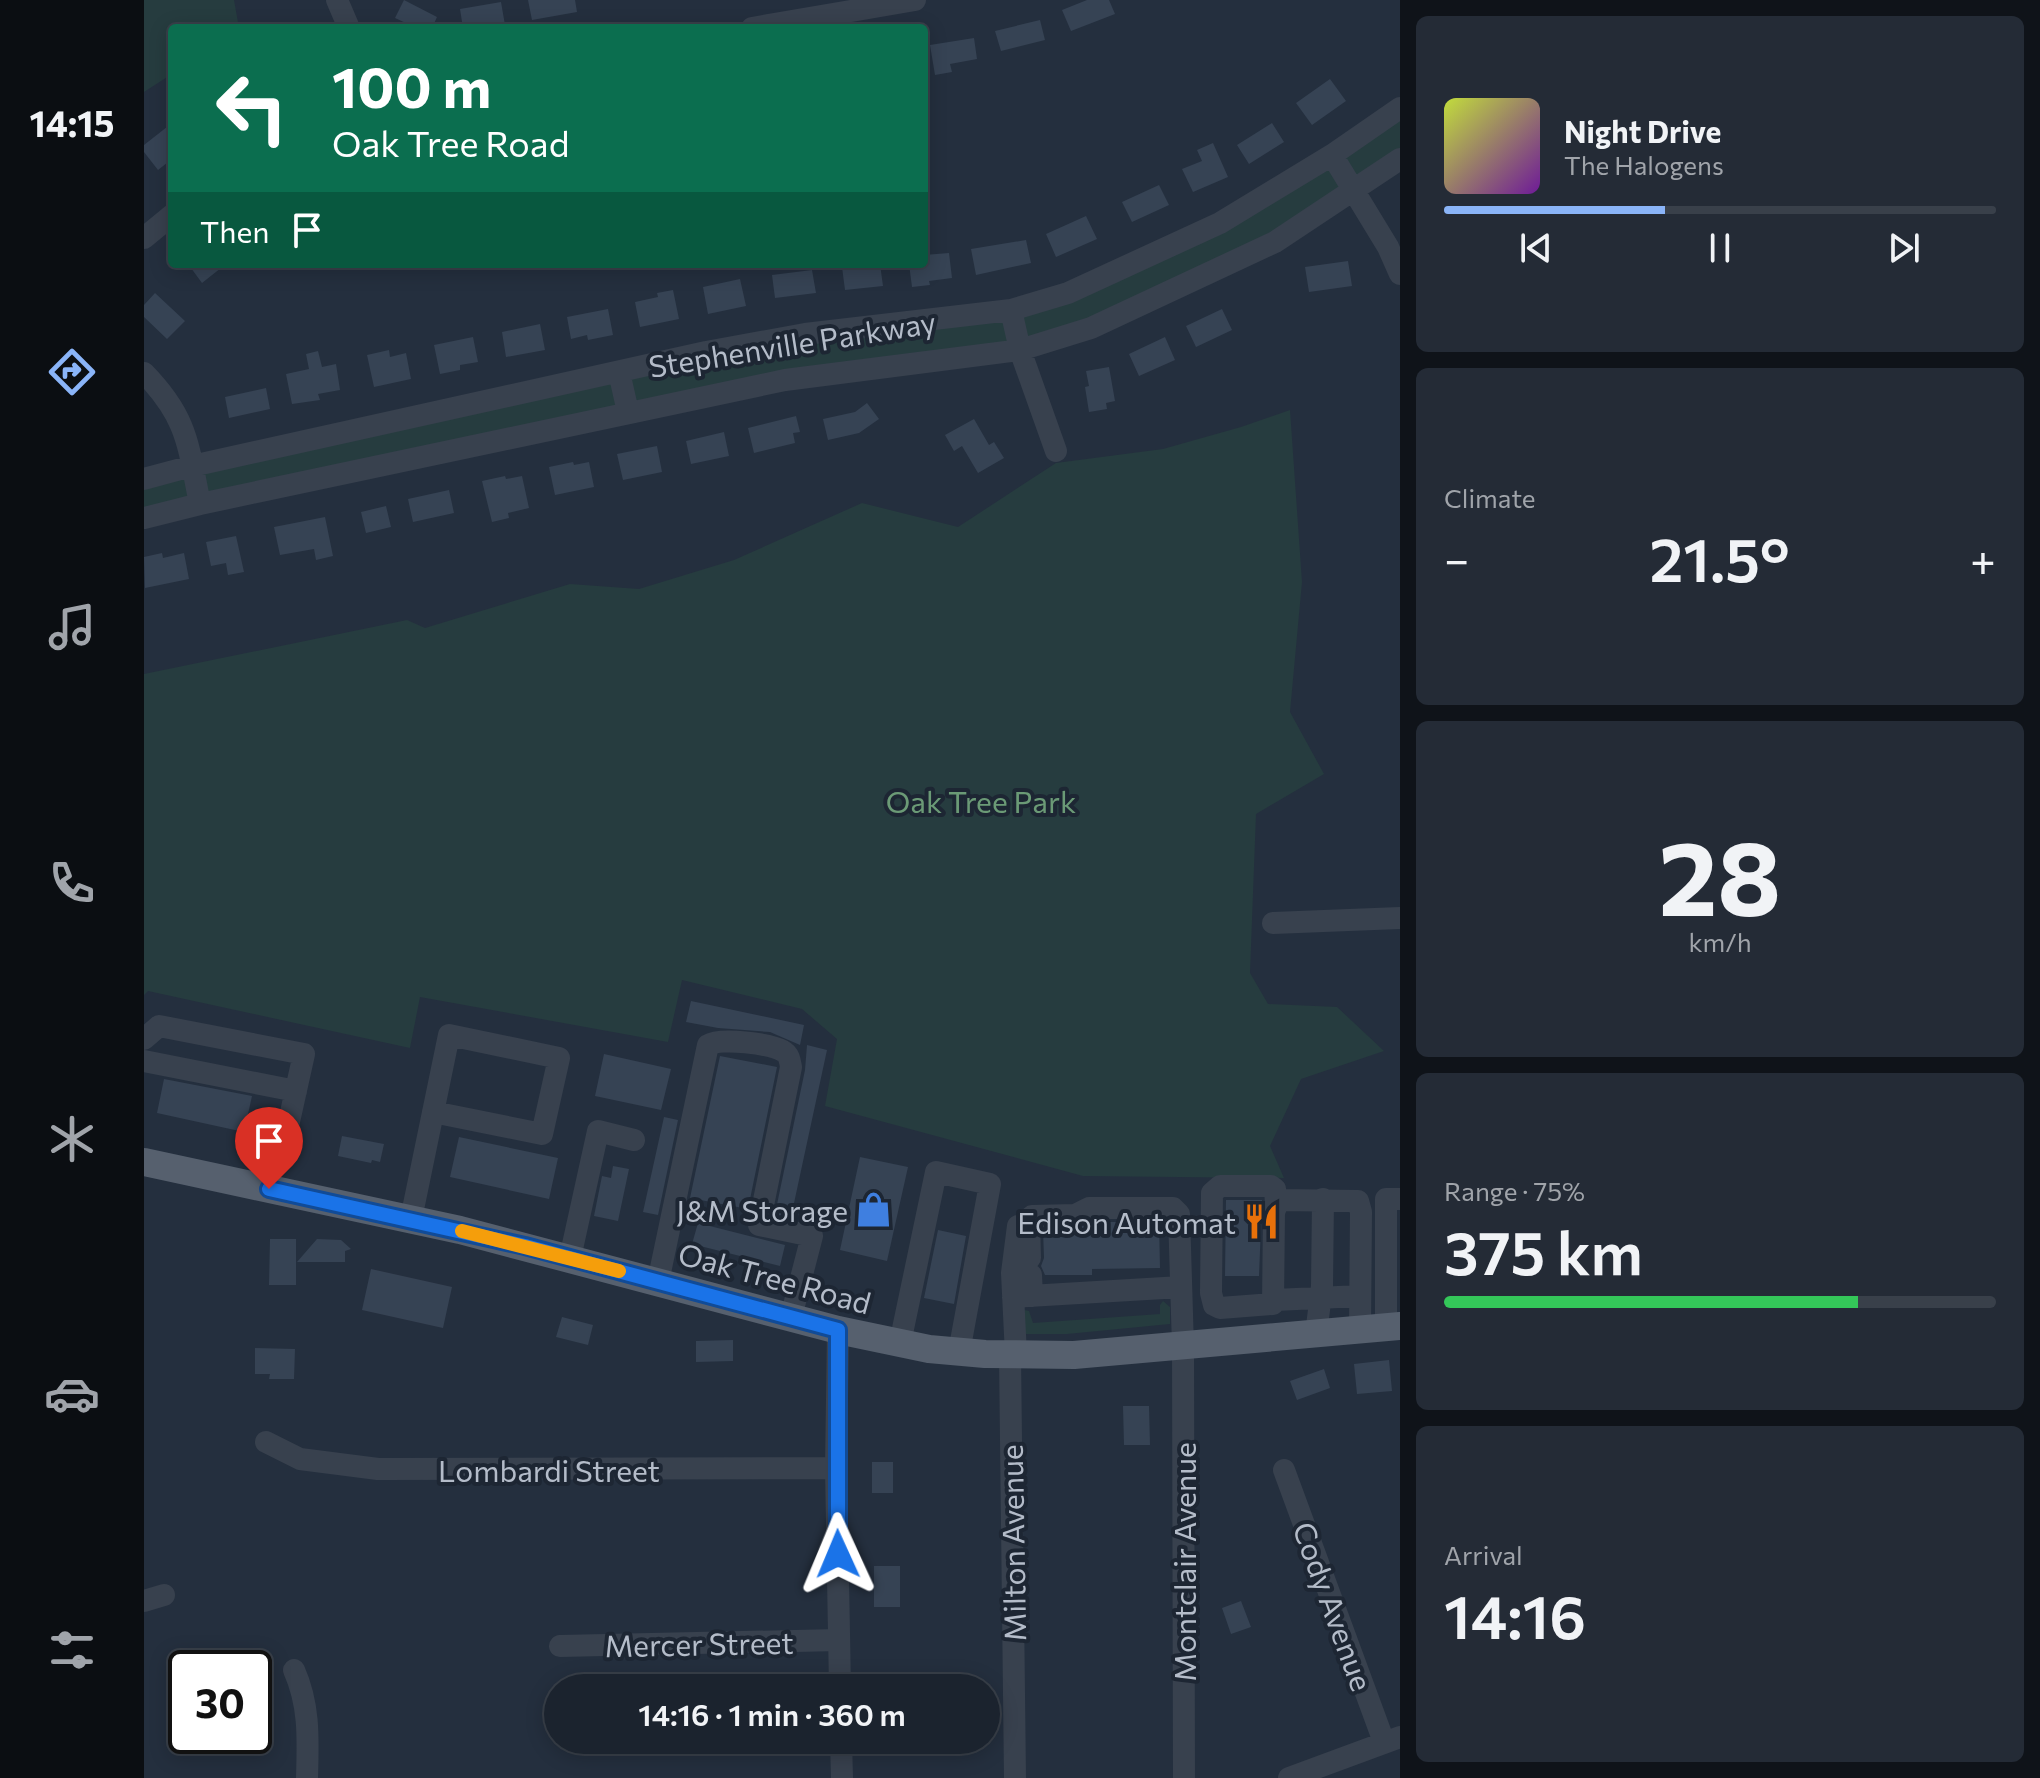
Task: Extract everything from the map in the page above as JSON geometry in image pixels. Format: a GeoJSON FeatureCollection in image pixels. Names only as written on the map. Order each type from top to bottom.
{"type":"FeatureCollection","features":[{"type":"Feature","properties":{"kind":"main road","name":"Oak Tree Road"},"geometry":{"type":"LineString","coordinates":[[144,1162],[411,1219],[838,1330],[959,1352],[1074,1355],[1382,1328]]}},
{"type":"Feature","properties":{"kind":"street"},"geometry":{"type":"LineString","coordinates":[[337,0],[347,24]]}},
{"type":"Feature","properties":{"kind":"street"},"geometry":{"type":"LineString","coordinates":[[775,24],[915,0]]}},
{"type":"Feature","properties":{"kind":"street","name":"Stephenville Parkway"},"geometry":{"type":"LineString","coordinates":[[144,479],[706,352],[805,334],[1011,310],[1068,293],[1220,223],[1332,155],[1400,108]]}},
{"type":"Feature","properties":{"kind":"street"},"geometry":{"type":"LineString","coordinates":[[1332,155],[1388,247],[1400,274]]}},
{"type":"Feature","properties":{"kind":"street","name":"Stephenville Parkway"},"geometry":{"type":"LineString","coordinates":[[144,518],[785,380],[1020,350],[1091,328],[1275,242],[1400,159]]}},
{"type":"Feature","properties":{"kind":"street"},"geometry":{"type":"LineString","coordinates":[[144,238],[168,218]]}},
{"type":"Feature","properties":{"kind":"street"},"geometry":{"type":"LineString","coordinates":[[1011,310],[1020,350],[1056,451]]}},
{"type":"Feature","properties":{"kind":"street"},"geometry":{"type":"LineString","coordinates":[[619,372],[628,412]]}},
{"type":"Feature","properties":{"kind":"street"},"geometry":{"type":"LineString","coordinates":[[144,373],[165,394],[179,416],[200,504]]}},
{"type":"Feature","properties":{"kind":"street"},"geometry":{"type":"LineString","coordinates":[[1273,923],[1400,918]]}},
{"type":"Feature","properties":{"kind":"street"},"geometry":{"type":"LineString","coordinates":[[144,1039],[159,1026],[304,1054],[288,1126]]}},
{"type":"Feature","properties":{"kind":"street"},"geometry":{"type":"LineString","coordinates":[[411,1219],[433,1112],[449,1035],[559,1058],[542,1134],[433,1112]]}},
{"type":"Feature","properties":{"kind":"street"},"geometry":{"type":"LineString","coordinates":[[658,1282],[708,1045],[716,1040],[733,1040],[784,1051],[790,1058],[791,1067],[759,1225],[812,1236],[791,1317]]}},
{"type":"Feature","properties":{"kind":"street"},"geometry":{"type":"LineString","coordinates":[[144,1061],[296,1091]]}},
{"type":"Feature","properties":{"kind":"street"},"geometry":{"type":"LineString","coordinates":[[570,1258],[598,1131],[634,1140]]}},
{"type":"Feature","properties":{"kind":"street"},"geometry":{"type":"LineString","coordinates":[[900,1343],[936,1172],[990,1184],[959,1352]]}},
{"type":"Feature","properties":{"kind":"street"},"geometry":{"type":"LineString","coordinates":[[1261,1339],[1267,1304],[1275,1189],[1271,1186],[1220,1186],[1212,1193],[1214,1305],[1220,1308],[1267,1304],[1320,1299],[1360,1296]]}},
{"type":"Feature","properties":{"kind":"street"},"geometry":{"type":"LineString","coordinates":[[1276,1204],[1284,1199],[1360,1203],[1360,1296],[1382,1328]]}},
{"type":"Feature","properties":{"kind":"street"},"geometry":{"type":"LineString","coordinates":[[1316,1334],[1323,1199]]}},
{"type":"Feature","properties":{"kind":"street"},"geometry":{"type":"LineString","coordinates":[[1382,1328],[1386,1199],[1400,1199]]}},
{"type":"Feature","properties":{"kind":"street"},"geometry":{"type":"LineString","coordinates":[[1089,1208],[1033,1207],[1021,1211],[1012,1273],[1024,1283],[1181,1292]]}},
{"type":"Feature","properties":{"kind":"street"},"geometry":{"type":"LineString","coordinates":[[1024,1283],[1029,1219],[1036,1215],[1075,1215],[1089,1208]]}},
{"type":"Feature","properties":{"kind":"street","name":"Montclair Avenue"},"geometry":{"type":"LineString","coordinates":[[1089,1208],[1176,1209],[1180,1220],[1184,1778]]}},
{"type":"Feature","properties":{"kind":"street","name":"Milton Avenue"},"geometry":{"type":"LineString","coordinates":[[1015,1778],[1013,1355],[1024,1283]]}},
{"type":"Feature","properties":{"kind":"street"},"geometry":{"type":"LineString","coordinates":[[1220,1308],[1220,1343]]}},
{"type":"Feature","properties":{"kind":"street"},"geometry":{"type":"LineString","coordinates":[[838,1330],[836,1468],[840,1674]]}},
{"type":"Feature","properties":{"kind":"street","name":"Lombardi Street"},"geometry":{"type":"LineString","coordinates":[[266,1442],[300,1459],[378,1469],[836,1468]]}},
{"type":"Feature","properties":{"kind":"street","name":"Cody Avenue"},"geometry":{"type":"LineString","coordinates":[[1284,1470],[1392,1740]]}},
{"type":"Feature","properties":{"kind":"street","name":"Mercer Street"},"geometry":{"type":"LineString","coordinates":[[560,1646],[839,1640]]}},
{"type":"Feature","properties":{"kind":"street"},"geometry":{"type":"LineString","coordinates":[[294,1670],[304,1691],[308,1716],[307,1778]]}},
{"type":"Feature","properties":{"kind":"street"},"geometry":{"type":"LineString","coordinates":[[1289,1778],[1392,1740]]}},
{"type":"Feature","properties":{"kind":"street"},"geometry":{"type":"LineString","coordinates":[[841,1754],[842,1778]]}},
{"type":"Feature","properties":{"kind":"green space"},"geometry":{"type":"Polygon","coordinates":[[[144,0],[234,0],[238,24],[168,24],[168,77],[144,92],[144,0]]]}},
{"type":"Feature","properties":{"kind":"green space"},"geometry":{"type":"Polygon","coordinates":[[[1400,108],[1400,159],[1370,181],[1091,328],[846,371],[144,518],[144,479],[706,352],[1011,310],[1220,223],[1400,108]]]}},
{"type":"Feature","properties":{"kind":"green space","name":"Oak Tree Park"},"geometry":{"type":"Polygon","coordinates":[[[1290,410],[1302,582],[1290,712],[1324,774],[1256,814],[1250,973],[1268,1004],[1337,1007],[1384,1051],[1301,1079],[1270,1146],[1284,1178],[1083,1176],[825,1106],[837,1039],[802,1009],[682,980],[668,1042],[420,997],[410,1048],[148,991],[144,995],[144,674],[407,620],[425,628],[570,584],[639,589],[734,560],[862,503],[958,527],[1056,463],[1163,449],[1290,410]]]}},
{"type":"Feature","properties":{"kind":"green space"},"geometry":{"type":"Polygon","coordinates":[[[1163,1301],[1170,1307],[1170,1324],[1067,1334],[1024,1334],[1024,1310],[1029,1311],[1033,1323],[1160,1314],[1163,1301]]]}},
{"type":"Feature","properties":{"kind":"building"},"geometry":{"type":"Polygon","coordinates":[[[404,0],[437,17],[434,24],[408,24],[395,18],[404,0]]]}},
{"type":"Feature","properties":{"kind":"building"},"geometry":{"type":"Polygon","coordinates":[[[528,0],[575,0],[577,12],[532,20],[528,0]]]}},
{"type":"Feature","properties":{"kind":"building"},"geometry":{"type":"Polygon","coordinates":[[[1087,0],[1109,0],[1115,14],[1071,31],[1062,10],[1087,0]]]}},
{"type":"Feature","properties":{"kind":"building"},"geometry":{"type":"Polygon","coordinates":[[[501,2],[505,24],[462,24],[460,9],[501,2]]]}},
{"type":"Feature","properties":{"kind":"building"},"geometry":{"type":"Polygon","coordinates":[[[1040,20],[1045,40],[1001,51],[995,31],[1040,20]]]}},
{"type":"Feature","properties":{"kind":"building"},"geometry":{"type":"Polygon","coordinates":[[[974,38],[977,59],[950,64],[952,72],[935,75],[930,45],[974,38]]]}},
{"type":"Feature","properties":{"kind":"building"},"geometry":{"type":"Polygon","coordinates":[[[1330,79],[1346,101],[1312,125],[1296,103],[1330,79]]]}},
{"type":"Feature","properties":{"kind":"building"},"geometry":{"type":"Polygon","coordinates":[[[1272,123],[1284,142],[1249,164],[1237,145],[1272,123]]]}},
{"type":"Feature","properties":{"kind":"building"},"geometry":{"type":"Polygon","coordinates":[[[168,126],[168,162],[158,170],[144,152],[144,145],[168,126]]]}},
{"type":"Feature","properties":{"kind":"building"},"geometry":{"type":"Polygon","coordinates":[[[1213,143],[1228,177],[1193,192],[1182,169],[1202,161],[1197,150],[1213,143]]]}},
{"type":"Feature","properties":{"kind":"building"},"geometry":{"type":"Polygon","coordinates":[[[1159,185],[1169,205],[1132,222],[1122,202],[1159,185]]]}},
{"type":"Feature","properties":{"kind":"building"},"geometry":{"type":"Polygon","coordinates":[[[1086,216],[1097,239],[1056,257],[1046,234],[1086,216]]]}},
{"type":"Feature","properties":{"kind":"building"},"geometry":{"type":"Polygon","coordinates":[[[1026,240],[1031,263],[976,275],[971,249],[1026,240]]]}},
{"type":"Feature","properties":{"kind":"building"},"geometry":{"type":"Polygon","coordinates":[[[949,253],[952,278],[912,287],[910,268],[928,268],[928,255],[949,253]]]}},
{"type":"Feature","properties":{"kind":"building"},"geometry":{"type":"Polygon","coordinates":[[[1348,261],[1352,286],[1309,292],[1305,267],[1348,261]]]}},
{"type":"Feature","properties":{"kind":"building"},"geometry":{"type":"Polygon","coordinates":[[[191,268],[221,268],[202,283],[191,268]]]}},
{"type":"Feature","properties":{"kind":"building"},"geometry":{"type":"Polygon","coordinates":[[[842,268],[881,268],[883,286],[845,290],[842,268]]]}},
{"type":"Feature","properties":{"kind":"building"},"geometry":{"type":"Polygon","coordinates":[[[812,270],[816,293],[775,298],[772,275],[812,270]]]}},
{"type":"Feature","properties":{"kind":"building"},"geometry":{"type":"Polygon","coordinates":[[[740,279],[746,306],[708,314],[703,287],[740,279]]]}},
{"type":"Feature","properties":{"kind":"building"},"geometry":{"type":"Polygon","coordinates":[[[673,290],[679,319],[640,327],[635,302],[673,290]]]}},
{"type":"Feature","properties":{"kind":"building"},"geometry":{"type":"Polygon","coordinates":[[[155,293],[185,321],[167,339],[144,317],[144,305],[155,293]]]}},
{"type":"Feature","properties":{"kind":"building"},"geometry":{"type":"Polygon","coordinates":[[[608,309],[613,335],[588,340],[587,335],[571,339],[567,317],[608,309]]]}},
{"type":"Feature","properties":{"kind":"building"},"geometry":{"type":"Polygon","coordinates":[[[1222,309],[1232,330],[1196,347],[1186,326],[1222,309]]]}},
{"type":"Feature","properties":{"kind":"building"},"geometry":{"type":"Polygon","coordinates":[[[540,324],[545,350],[506,357],[502,332],[540,324]]]}},
{"type":"Feature","properties":{"kind":"building"},"geometry":{"type":"Polygon","coordinates":[[[473,337],[478,362],[460,365],[460,370],[440,374],[434,345],[473,337]]]}},
{"type":"Feature","properties":{"kind":"building"},"geometry":{"type":"Polygon","coordinates":[[[1165,337],[1175,360],[1139,376],[1129,354],[1165,337]]]}},
{"type":"Feature","properties":{"kind":"building"},"geometry":{"type":"Polygon","coordinates":[[[389,350],[390,357],[406,353],[411,379],[374,387],[367,355],[389,350]]]}},
{"type":"Feature","properties":{"kind":"building"},"geometry":{"type":"Polygon","coordinates":[[[318,351],[322,367],[336,364],[340,390],[318,394],[320,400],[292,404],[286,374],[309,369],[306,354],[318,351]]]}},
{"type":"Feature","properties":{"kind":"building"},"geometry":{"type":"Polygon","coordinates":[[[1109,367],[1115,401],[1106,403],[1107,409],[1089,412],[1086,371],[1109,367]]]}},
{"type":"Feature","properties":{"kind":"building"},"geometry":{"type":"Polygon","coordinates":[[[266,388],[270,409],[229,418],[225,397],[266,388]]]}},
{"type":"Feature","properties":{"kind":"building"},"geometry":{"type":"Polygon","coordinates":[[[867,403],[879,419],[859,433],[828,440],[823,419],[855,412],[867,403]]]}},
{"type":"Feature","properties":{"kind":"building"},"geometry":{"type":"Polygon","coordinates":[[[796,416],[800,432],[793,433],[795,443],[754,453],[748,428],[796,416]]]}},
{"type":"Feature","properties":{"kind":"building"},"geometry":{"type":"Polygon","coordinates":[[[974,419],[989,445],[994,442],[1004,458],[978,473],[962,446],[954,451],[945,435],[974,419]]]}},
{"type":"Feature","properties":{"kind":"building"},"geometry":{"type":"Polygon","coordinates":[[[724,432],[729,456],[691,464],[686,441],[724,432]]]}},
{"type":"Feature","properties":{"kind":"building"},"geometry":{"type":"Polygon","coordinates":[[[657,446],[662,472],[623,480],[617,454],[657,446]]]}},
{"type":"Feature","properties":{"kind":"building"},"geometry":{"type":"Polygon","coordinates":[[[573,462],[574,465],[589,462],[594,487],[555,495],[549,467],[573,462]]]}},
{"type":"Feature","properties":{"kind":"building"},"geometry":{"type":"Polygon","coordinates":[[[505,476],[506,479],[522,476],[529,508],[508,513],[509,518],[492,522],[482,481],[505,476]]]}},
{"type":"Feature","properties":{"kind":"building"},"geometry":{"type":"Polygon","coordinates":[[[449,490],[454,513],[413,522],[408,499],[449,490]]]}},
{"type":"Feature","properties":{"kind":"building"},"geometry":{"type":"Polygon","coordinates":[[[386,506],[391,527],[366,533],[361,512],[386,506]]]}},
{"type":"Feature","properties":{"kind":"building"},"geometry":{"type":"Polygon","coordinates":[[[325,517],[333,556],[316,560],[314,549],[280,555],[274,527],[325,517]]]}},
{"type":"Feature","properties":{"kind":"building"},"geometry":{"type":"Polygon","coordinates":[[[236,536],[244,572],[228,575],[226,563],[211,566],[206,542],[236,536]]]}},
{"type":"Feature","properties":{"kind":"building"},"geometry":{"type":"Polygon","coordinates":[[[162,553],[163,558],[184,553],[189,579],[145,588],[144,557],[162,553]]]}},
{"type":"Feature","properties":{"kind":"building"},"geometry":{"type":"Polygon","coordinates":[[[691,1001],[804,1025],[800,1045],[770,1032],[686,1022],[691,1001]]]}},
{"type":"Feature","properties":{"kind":"building"},"geometry":{"type":"Polygon","coordinates":[[[807,1045],[827,1050],[791,1217],[775,1214],[805,1070],[807,1045]]]}},
{"type":"Feature","properties":{"kind":"building"},"geometry":{"type":"Polygon","coordinates":[[[604,1054],[671,1069],[661,1110],[595,1096],[604,1054]]]}},
{"type":"Feature","properties":{"kind":"building"},"geometry":{"type":"Polygon","coordinates":[[[720,1056],[777,1067],[748,1209],[690,1198],[720,1056]]]}},
{"type":"Feature","properties":{"kind":"building"},"geometry":{"type":"Polygon","coordinates":[[[164,1079],[252,1096],[244,1132],[157,1113],[164,1079]]]}},
{"type":"Feature","properties":{"kind":"building"},"geometry":{"type":"Polygon","coordinates":[[[664,1117],[678,1120],[658,1215],[643,1212],[664,1117]]]}},
{"type":"Feature","properties":{"kind":"building"},"geometry":{"type":"Polygon","coordinates":[[[342,1136],[384,1144],[380,1162],[338,1156],[342,1136]]]}},
{"type":"Feature","properties":{"kind":"building"},"geometry":{"type":"Polygon","coordinates":[[[459,1137],[558,1158],[549,1199],[450,1177],[459,1137]]]}},
{"type":"Feature","properties":{"kind":"building","name":"J&M Storage"},"geometry":{"type":"Polygon","coordinates":[[[860,1157],[908,1167],[887,1261],[840,1250],[860,1157]]]}},
{"type":"Feature","properties":{"kind":"building"},"geometry":{"type":"Polygon","coordinates":[[[613,1166],[629,1169],[618,1221],[594,1216],[602,1176],[611,1178],[613,1166]]]}},
{"type":"Feature","properties":{"kind":"building"},"geometry":{"type":"Polygon","coordinates":[[[1226,1200],[1262,1200],[1259,1276],[1225,1276],[1226,1200]]]}},
{"type":"Feature","properties":{"kind":"building"},"geometry":{"type":"Polygon","coordinates":[[[1092,1222],[1159,1222],[1160,1268],[1092,1269],[1092,1275],[1045,1275],[1041,1266],[1044,1258],[1043,1230],[1076,1229],[1092,1222]]]}},
{"type":"Feature","properties":{"kind":"building"},"geometry":{"type":"Polygon","coordinates":[[[698,1223],[785,1245],[780,1266],[692,1244],[698,1223]]]}},
{"type":"Feature","properties":{"kind":"building"},"geometry":{"type":"Polygon","coordinates":[[[938,1230],[966,1236],[954,1304],[924,1298],[938,1230]]]}},
{"type":"Feature","properties":{"kind":"building"},"geometry":{"type":"Polygon","coordinates":[[[270,1239],[296,1239],[296,1285],[269,1285],[270,1239]]]}},
{"type":"Feature","properties":{"kind":"building"},"geometry":{"type":"Polygon","coordinates":[[[317,1239],[341,1240],[351,1249],[345,1251],[345,1262],[297,1262],[317,1239]]]}},
{"type":"Feature","properties":{"kind":"building"},"geometry":{"type":"Polygon","coordinates":[[[371,1269],[452,1287],[443,1328],[362,1310],[371,1269]]]}},
{"type":"Feature","properties":{"kind":"building"},"geometry":{"type":"Polygon","coordinates":[[[562,1317],[593,1325],[588,1345],[556,1337],[562,1317]]]}},
{"type":"Feature","properties":{"kind":"building"},"geometry":{"type":"Polygon","coordinates":[[[733,1340],[733,1361],[696,1362],[696,1341],[733,1340]]]}},
{"type":"Feature","properties":{"kind":"building"},"geometry":{"type":"Polygon","coordinates":[[[255,1348],[295,1349],[294,1379],[269,1379],[270,1374],[255,1374],[255,1348]]]}},
{"type":"Feature","properties":{"kind":"building"},"geometry":{"type":"Polygon","coordinates":[[[1389,1360],[1392,1391],[1357,1394],[1354,1364],[1389,1360]]]}},
{"type":"Feature","properties":{"kind":"building"},"geometry":{"type":"Polygon","coordinates":[[[1324,1369],[1330,1388],[1297,1400],[1290,1381],[1324,1369]]]}},
{"type":"Feature","properties":{"kind":"building"},"geometry":{"type":"Polygon","coordinates":[[[1123,1406],[1149,1406],[1150,1445],[1124,1445],[1123,1406]]]}},
{"type":"Feature","properties":{"kind":"building"},"geometry":{"type":"Polygon","coordinates":[[[872,1462],[893,1462],[893,1493],[872,1493],[872,1462]]]}},
{"type":"Feature","properties":{"kind":"building"},"geometry":{"type":"Polygon","coordinates":[[[874,1566],[900,1566],[900,1607],[874,1607],[874,1566]]]}},
{"type":"Feature","properties":{"kind":"building"},"geometry":{"type":"Polygon","coordinates":[[[1241,1601],[1251,1627],[1231,1634],[1222,1608],[1241,1601]]]}},
{"type":"Feature","properties":{"kind":"slow traffic"},"geometry":{"type":"LineString","coordinates":[[462,1231],[619,1271]]}},
{"type":"Feature","properties":{"kind":"place","name":"J&M Storage"},"geometry":{"type":"Point","coordinates":[874,1209]}},
{"type":"Feature","properties":{"kind":"place","name":"Edison Automat"},"geometry":{"type":"Point","coordinates":[1262,1221]}},
{"type":"Feature","properties":{"kind":"route"},"geometry":{"type":"LineString","coordinates":[[269,1189],[525,1246],[838,1330],[838,1554]]}}]}
